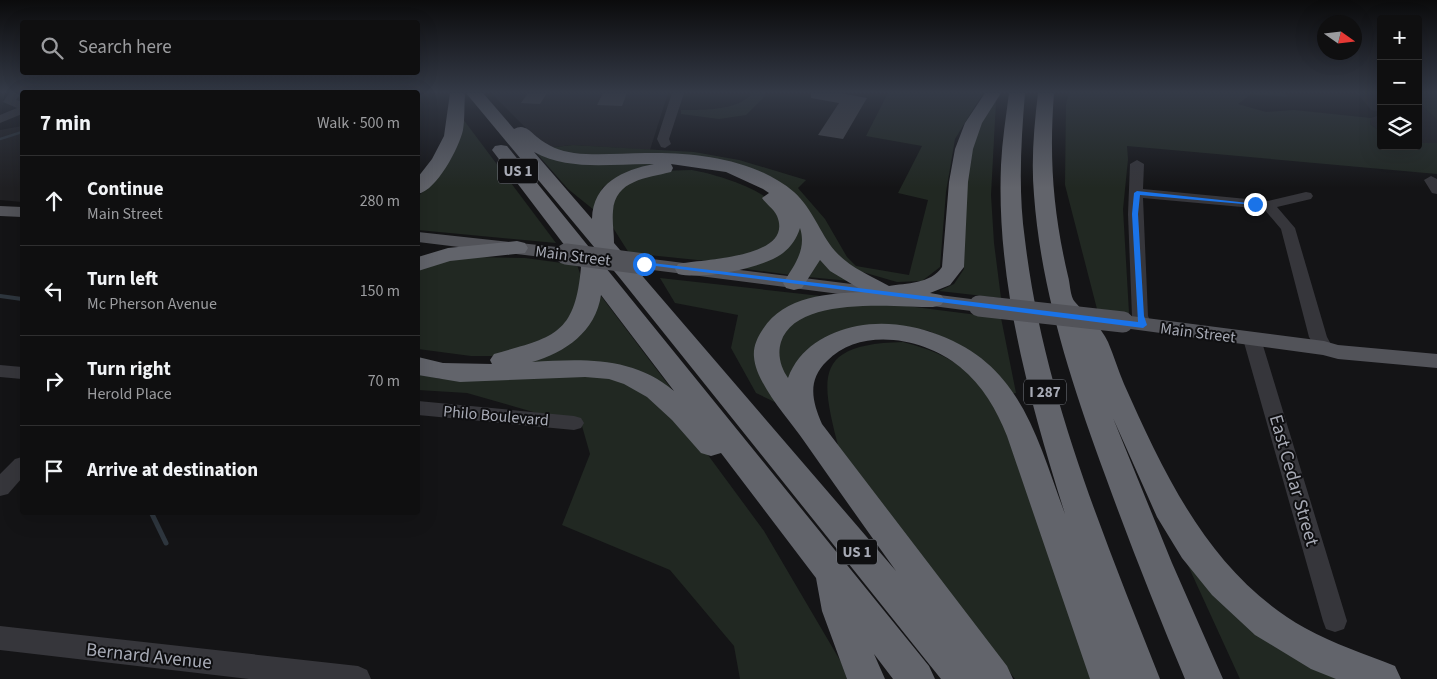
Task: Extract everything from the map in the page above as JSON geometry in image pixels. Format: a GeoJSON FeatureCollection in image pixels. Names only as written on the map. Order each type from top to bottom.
{"type":"FeatureCollection","features":[{"type":"Feature","properties":{"kind":"highway"},"geometry":{"type":"LineString","coordinates":[[420,186],[448,147],[455,125]]}},
{"type":"Feature","properties":{"kind":"highway","name":"US 1"},"geometry":{"type":"LineString","coordinates":[[488,125],[964,679]]}},
{"type":"Feature","properties":{"kind":"highway","name":"US 1"},"geometry":{"type":"LineString","coordinates":[[500,125],[772,495],[916,679]]}},
{"type":"Feature","properties":{"kind":"highway"},"geometry":{"type":"LineString","coordinates":[[514,125],[538,148],[558,156],[586,160],[684,159],[744,172],[767,183],[786,196],[803,214],[826,254],[838,266],[885,294],[933,284],[951,272],[955,252],[958,177],[962,156],[973,125]]}},
{"type":"Feature","properties":{"kind":"highway","name":"I 287"},"geometry":{"type":"LineString","coordinates":[[1013,125],[1010,191],[1018,264],[1029,333],[1078,504],[1141,679]]}},
{"type":"Feature","properties":{"kind":"highway","name":"I 287"},"geometry":{"type":"LineString","coordinates":[[1043,125],[1044,190],[1053,254],[1078,356],[1152,557],[1204,679]]}},
{"type":"Feature","properties":{"kind":"highway"},"geometry":{"type":"LineString","coordinates":[[420,354],[449,360],[486,362],[522,357],[548,346],[569,332],[581,320],[589,300],[603,209],[607,196],[612,189],[627,178],[659,168],[692,167],[725,174],[759,189],[785,212],[790,223],[787,237],[768,253],[740,262],[686,269]]}},
{"type":"Feature","properties":{"kind":"highway"},"geometry":{"type":"LineString","coordinates":[[794,283],[810,260],[813,233]]}},
{"type":"Feature","properties":{"kind":"highway"},"geometry":{"type":"LineString","coordinates":[[420,263],[448,255],[517,248]]}},
{"type":"Feature","properties":{"kind":"highway"},"geometry":{"type":"LineString","coordinates":[[932,300],[836,301],[795,312],[779,324],[768,341],[769,368],[802,420],[810,428],[994,679]]}},
{"type":"Feature","properties":{"kind":"highway"},"geometry":{"type":"LineString","coordinates":[[1063,300],[1095,340],[1111,384],[1166,503],[1193,548],[1213,572],[1244,604],[1291,639],[1324,657],[1382,679]]}},
{"type":"Feature","properties":{"kind":"highway"},"geometry":{"type":"LineString","coordinates":[[810,428],[800,402],[800,380],[813,358],[829,345],[840,340],[872,332],[904,333],[932,339],[946,345],[974,363],[1006,403],[1037,479],[1109,679]]}},
{"type":"Feature","properties":{"kind":"highway"},"geometry":{"type":"LineString","coordinates":[[420,366],[457,373],[494,373],[580,367],[599,367],[620,372],[645,382],[672,401],[742,483],[772,495]]}},
{"type":"Feature","properties":{"kind":"highway"},"geometry":{"type":"LineString","coordinates":[[832,572],[839,611],[866,679]]}},
{"type":"Feature","properties":{"kind":"main road"},"geometry":{"type":"LineString","coordinates":[[0,210],[20,212]]}},
{"type":"Feature","properties":{"kind":"main road","name":"Main Street"},"geometry":{"type":"LineString","coordinates":[[420,238],[517,248],[1133,324],[1324,348],[1338,352],[1437,361]]}},
{"type":"Feature","properties":{"kind":"main road","name":"Main Street"},"geometry":{"type":"LineString","coordinates":[[1324,348],[1335,345],[1437,355]]}},
{"type":"Feature","properties":{"kind":"street"},"geometry":{"type":"LineString","coordinates":[[664,144],[663,139],[668,125]]}},
{"type":"Feature","properties":{"kind":"street"},"geometry":{"type":"LineString","coordinates":[[1133,324],[1140,316],[1135,214],[1137,164]]}},
{"type":"Feature","properties":{"kind":"street"},"geometry":{"type":"LineString","coordinates":[[1137,193],[1268,205],[1306,196]]}},
{"type":"Feature","properties":{"kind":"street"},"geometry":{"type":"LineString","coordinates":[[1268,205],[1288,228],[1318,336],[1324,348]]}},
{"type":"Feature","properties":{"kind":"street","name":"East Cedar Street"},"geometry":{"type":"LineString","coordinates":[[1252,339],[1335,621]]}},
{"type":"Feature","properties":{"kind":"street"},"geometry":{"type":"LineString","coordinates":[[0,371],[20,373]]}},
{"type":"Feature","properties":{"kind":"street","name":"Philo Boulevard"},"geometry":{"type":"LineString","coordinates":[[420,408],[574,422]]}},
{"type":"Feature","properties":{"kind":"street"},"geometry":{"type":"LineString","coordinates":[[0,488],[20,467]]}},
{"type":"Feature","properties":{"kind":"street","name":"Bernard Avenue"},"geometry":{"type":"LineString","coordinates":[[0,638],[358,679]]}},
{"type":"Feature","properties":{"kind":"shaded area"},"geometry":{"type":"Polygon","coordinates":[[[461,125],[467,125],[556,243],[420,230],[420,195],[451,158],[461,125]]]}},
{"type":"Feature","properties":{"kind":"shaded area"},"geometry":{"type":"Polygon","coordinates":[[[523,125],[658,125],[650,150],[573,145],[546,148],[523,125]]]}},
{"type":"Feature","properties":{"kind":"shaded area"},"geometry":{"type":"Polygon","coordinates":[[[872,125],[964,125],[955,139],[946,192],[940,267],[922,281],[897,282],[852,269],[839,259],[801,206],[716,161],[581,156],[546,148],[573,145],[694,152],[739,160],[806,180],[798,188],[825,219],[847,257],[856,266],[909,275],[928,200],[898,193],[922,146],[866,136],[872,125]]]}},
{"type":"Feature","properties":{"kind":"shaded area"},"geometry":{"type":"Polygon","coordinates":[[[979,125],[995,125],[991,195],[994,243],[1001,298],[939,291],[954,284],[964,269],[965,168],[979,125]]]}},
{"type":"Feature","properties":{"kind":"shaded area"},"geometry":{"type":"Polygon","coordinates":[[[1066,125],[1371,125],[1377,129],[1377,150],[1422,150],[1422,143],[1437,143],[1437,174],[1127,146],[1128,159],[1123,209],[1129,313],[1097,309],[1065,185],[1066,125]]]}},
{"type":"Feature","properties":{"kind":"shaded area"},"geometry":{"type":"Polygon","coordinates":[[[1422,125],[1437,125],[1437,150],[1422,144],[1422,125]]]}},
{"type":"Feature","properties":{"kind":"shaded area"},"geometry":{"type":"Polygon","coordinates":[[[20,126],[20,202],[0,200],[0,130],[20,126]]]}},
{"type":"Feature","properties":{"kind":"shaded area"},"geometry":{"type":"Polygon","coordinates":[[[532,148],[539,151],[678,163],[632,171],[603,187],[594,210],[568,189],[532,148]]]}},
{"type":"Feature","properties":{"kind":"shaded area"},"geometry":{"type":"Polygon","coordinates":[[[692,170],[727,179],[764,196],[779,212],[783,231],[760,252],[707,261],[629,253],[610,223],[611,199],[625,184],[658,171],[692,170]]]}},
{"type":"Feature","properties":{"kind":"shaded area"},"geometry":{"type":"Polygon","coordinates":[[[794,211],[808,245],[790,275],[725,266],[774,255],[794,211]]]}},
{"type":"Feature","properties":{"kind":"shaded area"},"geometry":{"type":"Polygon","coordinates":[[[474,257],[525,258],[577,265],[582,279],[578,311],[552,338],[500,356],[471,356],[420,349],[420,267],[431,262],[474,257]]]}},
{"type":"Feature","properties":{"kind":"shaded area"},"geometry":{"type":"Polygon","coordinates":[[[816,257],[850,281],[808,277],[816,257]]]}},
{"type":"Feature","properties":{"kind":"shaded area"},"geometry":{"type":"Polygon","coordinates":[[[660,278],[839,298],[803,305],[782,313],[765,328],[758,340],[783,406],[756,393],[731,348],[738,315],[675,303],[660,278]]]}},
{"type":"Feature","properties":{"kind":"shaded area"},"geometry":{"type":"Polygon","coordinates":[[[601,296],[673,391],[638,372],[510,366],[569,342],[601,296]]]}},
{"type":"Feature","properties":{"kind":"shaded area"},"geometry":{"type":"Polygon","coordinates":[[[857,305],[899,305],[1001,318],[1016,393],[1010,394],[961,346],[929,331],[903,326],[875,325],[790,384],[779,367],[776,343],[784,332],[793,323],[811,313],[857,305]]]}},
{"type":"Feature","properties":{"kind":"shaded area"},"geometry":{"type":"Polygon","coordinates":[[[903,342],[938,354],[962,368],[972,377],[1003,416],[1095,679],[1015,679],[839,449],[828,402],[827,384],[830,369],[839,357],[853,349],[874,344],[903,342]]]}},
{"type":"Feature","properties":{"kind":"shaded area"},"geometry":{"type":"Polygon","coordinates":[[[601,373],[643,391],[677,413],[764,531],[841,662],[847,679],[740,679],[734,646],[670,570],[562,525],[590,454],[582,426],[467,393],[420,390],[420,374],[440,379],[601,373]]]}},
{"type":"Feature","properties":{"kind":"shaded area"},"geometry":{"type":"Polygon","coordinates":[[[1164,513],[1178,537],[1357,679],[1240,679],[1164,513]]]}},
{"type":"Feature","properties":{"kind":"building"},"geometry":{"type":"Polygon","coordinates":[[[825,125],[851,125],[843,139],[818,135],[825,125]]]}},
{"type":"Feature","properties":{"kind":"waterway"},"geometry":{"type":"LineString","coordinates":[[0,139],[20,133]]}},
{"type":"Feature","properties":{"kind":"waterway"},"geometry":{"type":"LineString","coordinates":[[0,296],[20,299]]}},
{"type":"Feature","properties":{"kind":"waterway"},"geometry":{"type":"LineString","coordinates":[[152,515],[166,543]]}},
{"type":"Feature","properties":{"kind":"route"},"geometry":{"type":"LineString","coordinates":[[644,264],[1143,325],[1140,316],[1135,214],[1137,193],[1255,204]]}}]}
